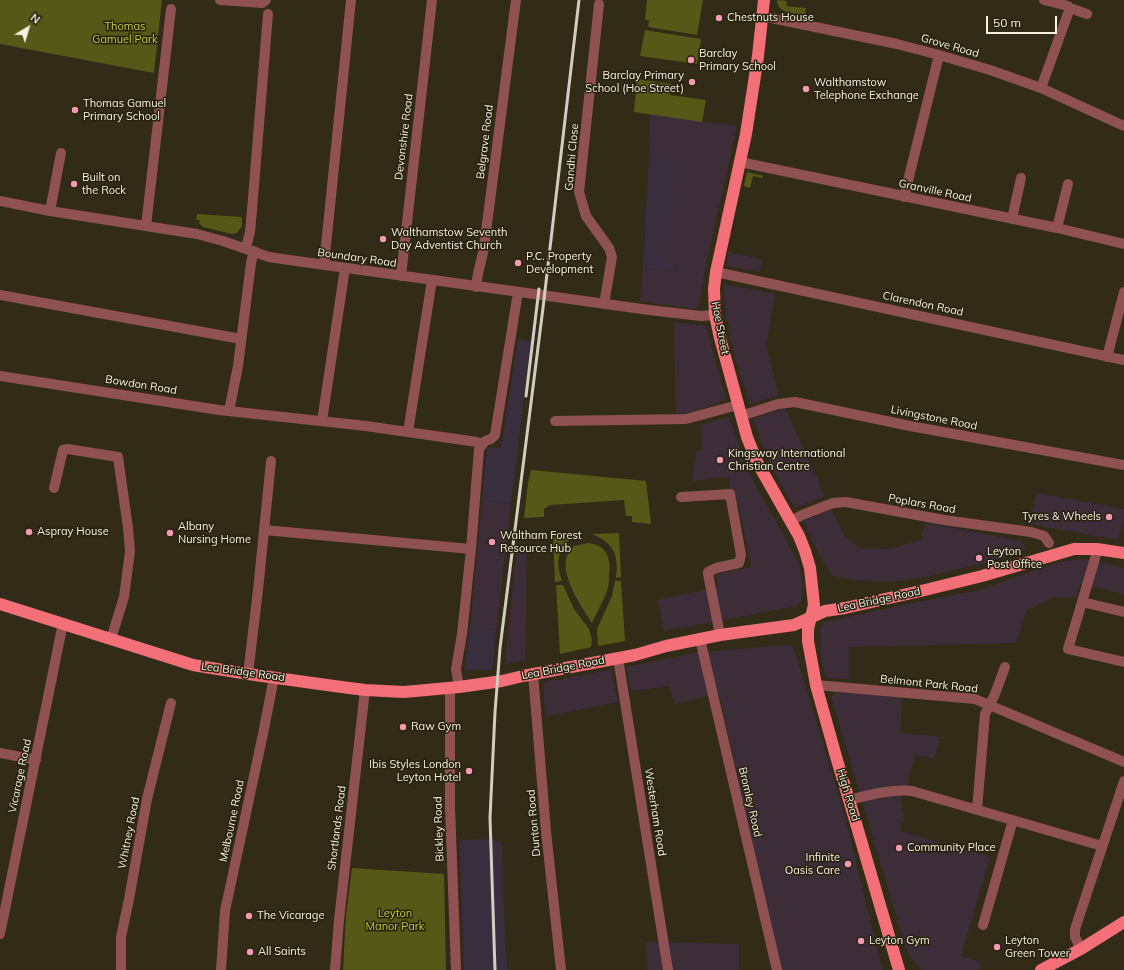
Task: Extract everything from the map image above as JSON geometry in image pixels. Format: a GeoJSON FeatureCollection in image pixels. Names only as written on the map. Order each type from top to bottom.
{"type":"FeatureCollection","features":[{"type":"Feature","properties":{"kind":"main road","name":"Hoe Street"},"geometry":{"type":"LineString","coordinates":[[764,0],[752,99],[716,272],[714,289],[715,315],[747,437],[757,462],[791,521],[805,551],[810,568],[814,605],[810,618]]}},
{"type":"Feature","properties":{"kind":"main road","name":"Lea Bridge Road"},"geometry":{"type":"LineString","coordinates":[[0,604],[64,623],[184,663],[248,674],[366,690],[404,692],[454,688],[502,681],[618,658],[720,635],[794,624],[824,611],[845,608],[982,576],[1074,549],[1097,548],[1124,553]]}},
{"type":"Feature","properties":{"kind":"main road","name":"High Road"},"geometry":{"type":"LineString","coordinates":[[810,618],[808,641],[816,685],[836,760],[899,970]]}},
{"type":"Feature","properties":{"kind":"main road"},"geometry":{"type":"LineString","coordinates":[[1042,970],[1081,949],[1124,922]]}},
{"type":"Feature","properties":{"kind":"street"},"geometry":{"type":"LineString","coordinates":[[220,0],[265,1]]}},
{"type":"Feature","properties":{"kind":"street"},"geometry":{"type":"LineString","coordinates":[[324,265],[352,0]]}},
{"type":"Feature","properties":{"kind":"street","name":"Devonshire Road"},"geometry":{"type":"LineString","coordinates":[[401,276],[432,0]]}},
{"type":"Feature","properties":{"kind":"street","name":"Belgrave Road"},"geometry":{"type":"LineString","coordinates":[[476,286],[477,274],[484,247],[516,0]]}},
{"type":"Feature","properties":{"kind":"street"},"geometry":{"type":"LineString","coordinates":[[1044,0],[1068,6],[1087,14]]}},
{"type":"Feature","properties":{"kind":"street","name":"Gandhi Close"},"geometry":{"type":"LineString","coordinates":[[599,4],[579,192],[586,216],[610,248],[612,256],[604,304]]}},
{"type":"Feature","properties":{"kind":"street"},"geometry":{"type":"LineString","coordinates":[[1041,88],[1070,8]]}},
{"type":"Feature","properties":{"kind":"street"},"geometry":{"type":"LineString","coordinates":[[146,226],[171,9]]}},
{"type":"Feature","properties":{"kind":"street"},"geometry":{"type":"LineString","coordinates":[[229,411],[238,366],[251,263],[250,232],[268,14]]}},
{"type":"Feature","properties":{"kind":"street","name":"Grove Road"},"geometry":{"type":"LineString","coordinates":[[762,16],[810,25],[939,55],[990,70],[1041,88],[1124,126]]}},
{"type":"Feature","properties":{"kind":"street"},"geometry":{"type":"LineString","coordinates":[[904,196],[939,55]]}},
{"type":"Feature","properties":{"kind":"street"},"geometry":{"type":"LineString","coordinates":[[50,211],[61,153]]}},
{"type":"Feature","properties":{"kind":"street","name":"Granville Road"},"geometry":{"type":"LineString","coordinates":[[740,162],[1057,228],[1124,244]]}},
{"type":"Feature","properties":{"kind":"street"},"geometry":{"type":"LineString","coordinates":[[1012,219],[1021,178]]}},
{"type":"Feature","properties":{"kind":"street"},"geometry":{"type":"LineString","coordinates":[[1057,228],[1068,184]]}},
{"type":"Feature","properties":{"kind":"street","name":"Boundary Road"},"geometry":{"type":"LineString","coordinates":[[0,201],[50,211],[197,234],[223,241],[269,257],[604,304],[689,315],[715,315]]}},
{"type":"Feature","properties":{"kind":"street"},"geometry":{"type":"LineString","coordinates":[[322,421],[345,268]]}},
{"type":"Feature","properties":{"kind":"street","name":"Clarendon Road"},"geometry":{"type":"LineString","coordinates":[[716,272],[1124,360]]}},
{"type":"Feature","properties":{"kind":"street"},"geometry":{"type":"LineString","coordinates":[[408,432],[432,280]]}},
{"type":"Feature","properties":{"kind":"street"},"geometry":{"type":"LineString","coordinates":[[481,444],[484,441],[491,439],[495,434],[518,292]]}},
{"type":"Feature","properties":{"kind":"street"},"geometry":{"type":"LineString","coordinates":[[1107,357],[1124,292]]}},
{"type":"Feature","properties":{"kind":"street"},"geometry":{"type":"LineString","coordinates":[[0,295],[241,339]]}},
{"type":"Feature","properties":{"kind":"street","name":"Bowdon Road"},"geometry":{"type":"LineString","coordinates":[[0,376],[229,411],[408,432],[477,442],[481,444]]}},
{"type":"Feature","properties":{"kind":"street","name":"Livingstone Road"},"geometry":{"type":"LineString","coordinates":[[555,421],[686,419],[795,402],[910,426],[1124,465]]}},
{"type":"Feature","properties":{"kind":"street","name":"Bickley Road"},"geometry":{"type":"LineString","coordinates":[[456,970],[450,798],[454,688],[462,634],[479,449],[481,444]]}},
{"type":"Feature","properties":{"kind":"street"},"geometry":{"type":"LineString","coordinates":[[54,488],[63,450],[118,457],[130,551],[124,597],[111,639]]}},
{"type":"Feature","properties":{"kind":"street"},"geometry":{"type":"LineString","coordinates":[[248,674],[271,461]]}},
{"type":"Feature","properties":{"kind":"street"},"geometry":{"type":"LineString","coordinates":[[681,497],[730,494],[741,555],[739,563],[716,568],[708,572],[720,635]]}},
{"type":"Feature","properties":{"kind":"street","name":"Poplars Road"},"geometry":{"type":"LineString","coordinates":[[791,521],[833,503],[846,502],[944,520],[1031,532],[1044,536],[1048,543]]}},
{"type":"Feature","properties":{"kind":"street"},"geometry":{"type":"LineString","coordinates":[[264,530],[471,549]]}},
{"type":"Feature","properties":{"kind":"street"},"geometry":{"type":"LineString","coordinates":[[1097,548],[1068,649],[1124,662]]}},
{"type":"Feature","properties":{"kind":"street"},"geometry":{"type":"LineString","coordinates":[[1082,602],[1124,612]]}},
{"type":"Feature","properties":{"kind":"street","name":"Vicarage Road"},"geometry":{"type":"LineString","coordinates":[[0,934],[64,623]]}},
{"type":"Feature","properties":{"kind":"street","name":"Bromley Road"},"geometry":{"type":"LineString","coordinates":[[700,639],[776,970]]}},
{"type":"Feature","properties":{"kind":"street","name":"Westerham Road"},"geometry":{"type":"LineString","coordinates":[[618,658],[668,970]]}},
{"type":"Feature","properties":{"kind":"street"},"geometry":{"type":"LineString","coordinates":[[977,810],[985,714],[995,694],[1005,667]]}},
{"type":"Feature","properties":{"kind":"street","name":"Dunton Road"},"geometry":{"type":"LineString","coordinates":[[533,674],[546,832],[561,970]]}},
{"type":"Feature","properties":{"kind":"street","name":"Melbourne Road"},"geometry":{"type":"LineString","coordinates":[[221,970],[226,911],[274,677]]}},
{"type":"Feature","properties":{"kind":"street","name":"Belmont Park Road"},"geometry":{"type":"LineString","coordinates":[[816,685],[976,699],[1124,762]]}},
{"type":"Feature","properties":{"kind":"street","name":"Shortlands Road"},"geometry":{"type":"LineString","coordinates":[[335,970],[340,912],[366,690]]}},
{"type":"Feature","properties":{"kind":"street","name":"Whitney Road"},"geometry":{"type":"LineString","coordinates":[[121,970],[121,937],[147,799],[171,703]]}},
{"type":"Feature","properties":{"kind":"street"},"geometry":{"type":"LineString","coordinates":[[0,753],[36,760]]}},
{"type":"Feature","properties":{"kind":"street"},"geometry":{"type":"LineString","coordinates":[[1081,949],[1074,937],[1076,929],[1124,781]]}},
{"type":"Feature","properties":{"kind":"street"},"geometry":{"type":"LineString","coordinates":[[849,800],[872,794],[902,790],[912,791],[1102,846]]}},
{"type":"Feature","properties":{"kind":"street"},"geometry":{"type":"LineString","coordinates":[[983,926],[1012,820]]}},
{"type":"Feature","properties":{"kind":"shaded area"},"geometry":{"type":"Polygon","coordinates":[[[650,114],[737,126],[705,269],[699,307],[694,309],[640,301],[643,268],[675,272],[676,263],[661,260],[678,158],[649,155],[650,114]]]}},
{"type":"Feature","properties":{"kind":"shaded area"},"geometry":{"type":"Polygon","coordinates":[[[649,155],[679,158],[661,260],[676,263],[675,272],[643,268],[649,155]]]}},
{"type":"Feature","properties":{"kind":"shaded area"},"geometry":{"type":"Polygon","coordinates":[[[728,252],[762,259],[760,272],[727,266],[728,252]]]}},
{"type":"Feature","properties":{"kind":"shaded area"},"geometry":{"type":"Polygon","coordinates":[[[723,284],[775,294],[766,346],[779,395],[750,404],[736,361],[729,332],[729,322],[726,321],[723,284]]]}},
{"type":"Feature","properties":{"kind":"shaded area"},"geometry":{"type":"Polygon","coordinates":[[[674,322],[706,326],[726,399],[699,410],[676,415],[674,322]]]}},
{"type":"Feature","properties":{"kind":"shaded area"},"geometry":{"type":"Polygon","coordinates":[[[518,339],[531,341],[511,504],[482,500],[487,449],[490,447],[501,448],[518,339]]]}},
{"type":"Feature","properties":{"kind":"shaded area"},"geometry":{"type":"Polygon","coordinates":[[[785,408],[825,496],[795,508],[771,467],[753,419],[785,408]]]}},
{"type":"Feature","properties":{"kind":"shaded area"},"geometry":{"type":"Polygon","coordinates":[[[729,417],[747,469],[799,564],[803,586],[801,601],[797,606],[664,631],[658,600],[718,587],[716,574],[751,567],[739,507],[731,491],[729,477],[692,481],[696,451],[702,449],[700,425],[729,417]]]}},
{"type":"Feature","properties":{"kind":"shaded area"},"geometry":{"type":"Polygon","coordinates":[[[1036,493],[1124,509],[1124,518],[1118,540],[1029,524],[1036,493]]]}},
{"type":"Feature","properties":{"kind":"shaded area"},"geometry":{"type":"Polygon","coordinates":[[[482,500],[511,504],[496,630],[470,627],[482,500]]]}},
{"type":"Feature","properties":{"kind":"shaded area"},"geometry":{"type":"Polygon","coordinates":[[[831,510],[846,538],[860,548],[889,549],[921,540],[925,523],[1022,541],[1026,550],[992,561],[925,577],[891,582],[854,580],[833,576],[820,557],[803,521],[831,510]]]}},
{"type":"Feature","properties":{"kind":"shaded area"},"geometry":{"type":"Polygon","coordinates":[[[517,545],[527,549],[525,660],[505,664],[517,545]]]}},
{"type":"Feature","properties":{"kind":"shaded area"},"geometry":{"type":"Polygon","coordinates":[[[1083,559],[1124,568],[1124,594],[1080,584],[1077,597],[1054,597],[1027,610],[1016,643],[849,647],[849,679],[826,678],[821,657],[820,628],[824,622],[979,590],[1058,562],[1083,559]]]}},
{"type":"Feature","properties":{"kind":"shaded area"},"geometry":{"type":"Polygon","coordinates":[[[470,627],[496,630],[492,670],[464,670],[470,627]]]}},
{"type":"Feature","properties":{"kind":"shaded area"},"geometry":{"type":"Polygon","coordinates":[[[774,646],[791,646],[794,648],[845,816],[882,970],[781,970],[719,693],[674,704],[670,686],[631,691],[626,667],[693,653],[774,646]]]}},
{"type":"Feature","properties":{"kind":"shaded area"},"geometry":{"type":"Polygon","coordinates":[[[611,670],[618,702],[545,716],[543,682],[611,670]]]}},
{"type":"Feature","properties":{"kind":"shaded area"},"geometry":{"type":"Polygon","coordinates":[[[836,692],[902,696],[900,733],[941,737],[934,759],[915,755],[908,780],[910,794],[900,795],[905,822],[901,823],[900,831],[990,857],[961,956],[981,962],[979,970],[921,970],[907,952],[831,697],[836,692]]]}},
{"type":"Feature","properties":{"kind":"shaded area"},"geometry":{"type":"Polygon","coordinates":[[[493,839],[502,843],[505,944],[508,970],[464,970],[459,840],[493,839]]]}},
{"type":"Feature","properties":{"kind":"shaded area"},"geometry":{"type":"Polygon","coordinates":[[[646,942],[739,944],[739,970],[647,970],[646,942]]]}},
{"type":"Feature","properties":{"kind":"green space","name":"Thomas Gamuel Park"},"geometry":{"type":"Polygon","coordinates":[[[0,0],[162,0],[154,73],[0,44],[0,0]]]}},
{"type":"Feature","properties":{"kind":"green space"},"geometry":{"type":"Polygon","coordinates":[[[647,0],[703,0],[697,35],[648,27],[649,20],[645,20],[647,0]]]}},
{"type":"Feature","properties":{"kind":"green space"},"geometry":{"type":"Polygon","coordinates":[[[778,0],[787,1],[786,6],[806,8],[805,15],[784,11],[778,6],[778,0]]]}},
{"type":"Feature","properties":{"kind":"green space"},"geometry":{"type":"Polygon","coordinates":[[[645,30],[701,39],[697,64],[640,56],[645,30]]]}},
{"type":"Feature","properties":{"kind":"green space"},"geometry":{"type":"Polygon","coordinates":[[[637,79],[671,84],[670,95],[706,100],[702,122],[634,112],[637,79]]]}},
{"type":"Feature","properties":{"kind":"green space"},"geometry":{"type":"Polygon","coordinates":[[[747,172],[763,176],[762,178],[753,176],[750,188],[744,186],[747,172]]]}},
{"type":"Feature","properties":{"kind":"green space"},"geometry":{"type":"Polygon","coordinates":[[[197,214],[242,217],[242,226],[237,233],[232,234],[203,227],[199,223],[200,220],[196,220],[197,214]]]}},
{"type":"Feature","properties":{"kind":"green space"},"geometry":{"type":"Polygon","coordinates":[[[531,470],[646,481],[651,524],[632,522],[632,516],[626,516],[624,500],[550,505],[544,509],[544,517],[524,518],[531,470]]]}},
{"type":"Feature","properties":{"kind":"green space"},"geometry":{"type":"Polygon","coordinates":[[[619,533],[621,577],[616,578],[616,556],[605,541],[592,534],[619,533]]]}},
{"type":"Feature","properties":{"kind":"green space"},"geometry":{"type":"Polygon","coordinates":[[[579,535],[566,543],[562,548],[559,567],[562,581],[555,582],[553,537],[579,535]]]}},
{"type":"Feature","properties":{"kind":"green space"},"geometry":{"type":"Polygon","coordinates":[[[588,543],[600,546],[606,553],[609,563],[608,589],[592,623],[570,584],[566,567],[566,559],[574,546],[588,543]]]}},
{"type":"Feature","properties":{"kind":"green space"},"geometry":{"type":"Polygon","coordinates":[[[615,581],[621,581],[625,641],[598,646],[597,629],[612,596],[615,581]]]}},
{"type":"Feature","properties":{"kind":"green space"},"geometry":{"type":"Polygon","coordinates":[[[556,585],[563,585],[574,609],[589,629],[592,640],[591,647],[560,654],[556,585]]]}},
{"type":"Feature","properties":{"kind":"green space","name":"Leyton Manor Park"},"geometry":{"type":"Polygon","coordinates":[[[352,868],[444,874],[446,970],[343,970],[346,915],[352,868]]]}},
{"type":"Feature","properties":{"kind":"railway"},"geometry":{"type":"LineString","coordinates":[[495,970],[490,818],[495,712],[500,648],[543,308],[579,0]]}},
{"type":"Feature","properties":{"kind":"railway"},"geometry":{"type":"LineString","coordinates":[[526,396],[539,289]]}},
{"type":"Feature","properties":{"kind":"place","name":"Chestnuts House"},"geometry":{"type":"Point","coordinates":[719,18]}},
{"type":"Feature","properties":{"kind":"place","name":"Barclay Primary School"},"geometry":{"type":"Point","coordinates":[691,60]}},
{"type":"Feature","properties":{"kind":"place","name":"Barclay Primary School (Hoe Street)"},"geometry":{"type":"Point","coordinates":[692,82]}},
{"type":"Feature","properties":{"kind":"place","name":"Walthamstow Telephone Exchange"},"geometry":{"type":"Point","coordinates":[806,89]}},
{"type":"Feature","properties":{"kind":"place","name":"Thomas Gamuel Primary School"},"geometry":{"type":"Point","coordinates":[75,110]}},
{"type":"Feature","properties":{"kind":"place","name":"Built on the Rock"},"geometry":{"type":"Point","coordinates":[74,184]}},
{"type":"Feature","properties":{"kind":"place","name":"Walthamstow Seventh Day Adventist Church"},"geometry":{"type":"Point","coordinates":[383,239]}},
{"type":"Feature","properties":{"kind":"place","name":"P.C. Property Development"},"geometry":{"type":"Point","coordinates":[518,263]}},
{"type":"Feature","properties":{"kind":"place","name":"Kingsway International Christian Centre"},"geometry":{"type":"Point","coordinates":[720,460]}},
{"type":"Feature","properties":{"kind":"place","name":"Tyres & Wheels"},"geometry":{"type":"Point","coordinates":[1109,517]}},
{"type":"Feature","properties":{"kind":"place","name":"Aspray House"},"geometry":{"type":"Point","coordinates":[29,532]}},
{"type":"Feature","properties":{"kind":"place","name":"Albany Nursing Home"},"geometry":{"type":"Point","coordinates":[170,533]}},
{"type":"Feature","properties":{"kind":"place","name":"Waltham Forest Resource Hub"},"geometry":{"type":"Point","coordinates":[492,542]}},
{"type":"Feature","properties":{"kind":"place","name":"Leyton Post Office"},"geometry":{"type":"Point","coordinates":[979,558]}},
{"type":"Feature","properties":{"kind":"place","name":"Raw Gym"},"geometry":{"type":"Point","coordinates":[403,727]}},
{"type":"Feature","properties":{"kind":"place","name":"Ibis Styles London Leyton Hotel"},"geometry":{"type":"Point","coordinates":[469,771]}},
{"type":"Feature","properties":{"kind":"place","name":"Community Place"},"geometry":{"type":"Point","coordinates":[899,848]}},
{"type":"Feature","properties":{"kind":"place","name":"Infinite Oasis Care"},"geometry":{"type":"Point","coordinates":[848,864]}},
{"type":"Feature","properties":{"kind":"place","name":"The Vicarage"},"geometry":{"type":"Point","coordinates":[249,916]}},
{"type":"Feature","properties":{"kind":"place","name":"Leyton Gym"},"geometry":{"type":"Point","coordinates":[861,941]}},
{"type":"Feature","properties":{"kind":"place","name":"Leyton Green Tower"},"geometry":{"type":"Point","coordinates":[997,947]}},
{"type":"Feature","properties":{"kind":"place","name":"All Saints"},"geometry":{"type":"Point","coordinates":[250,952]}}]}
